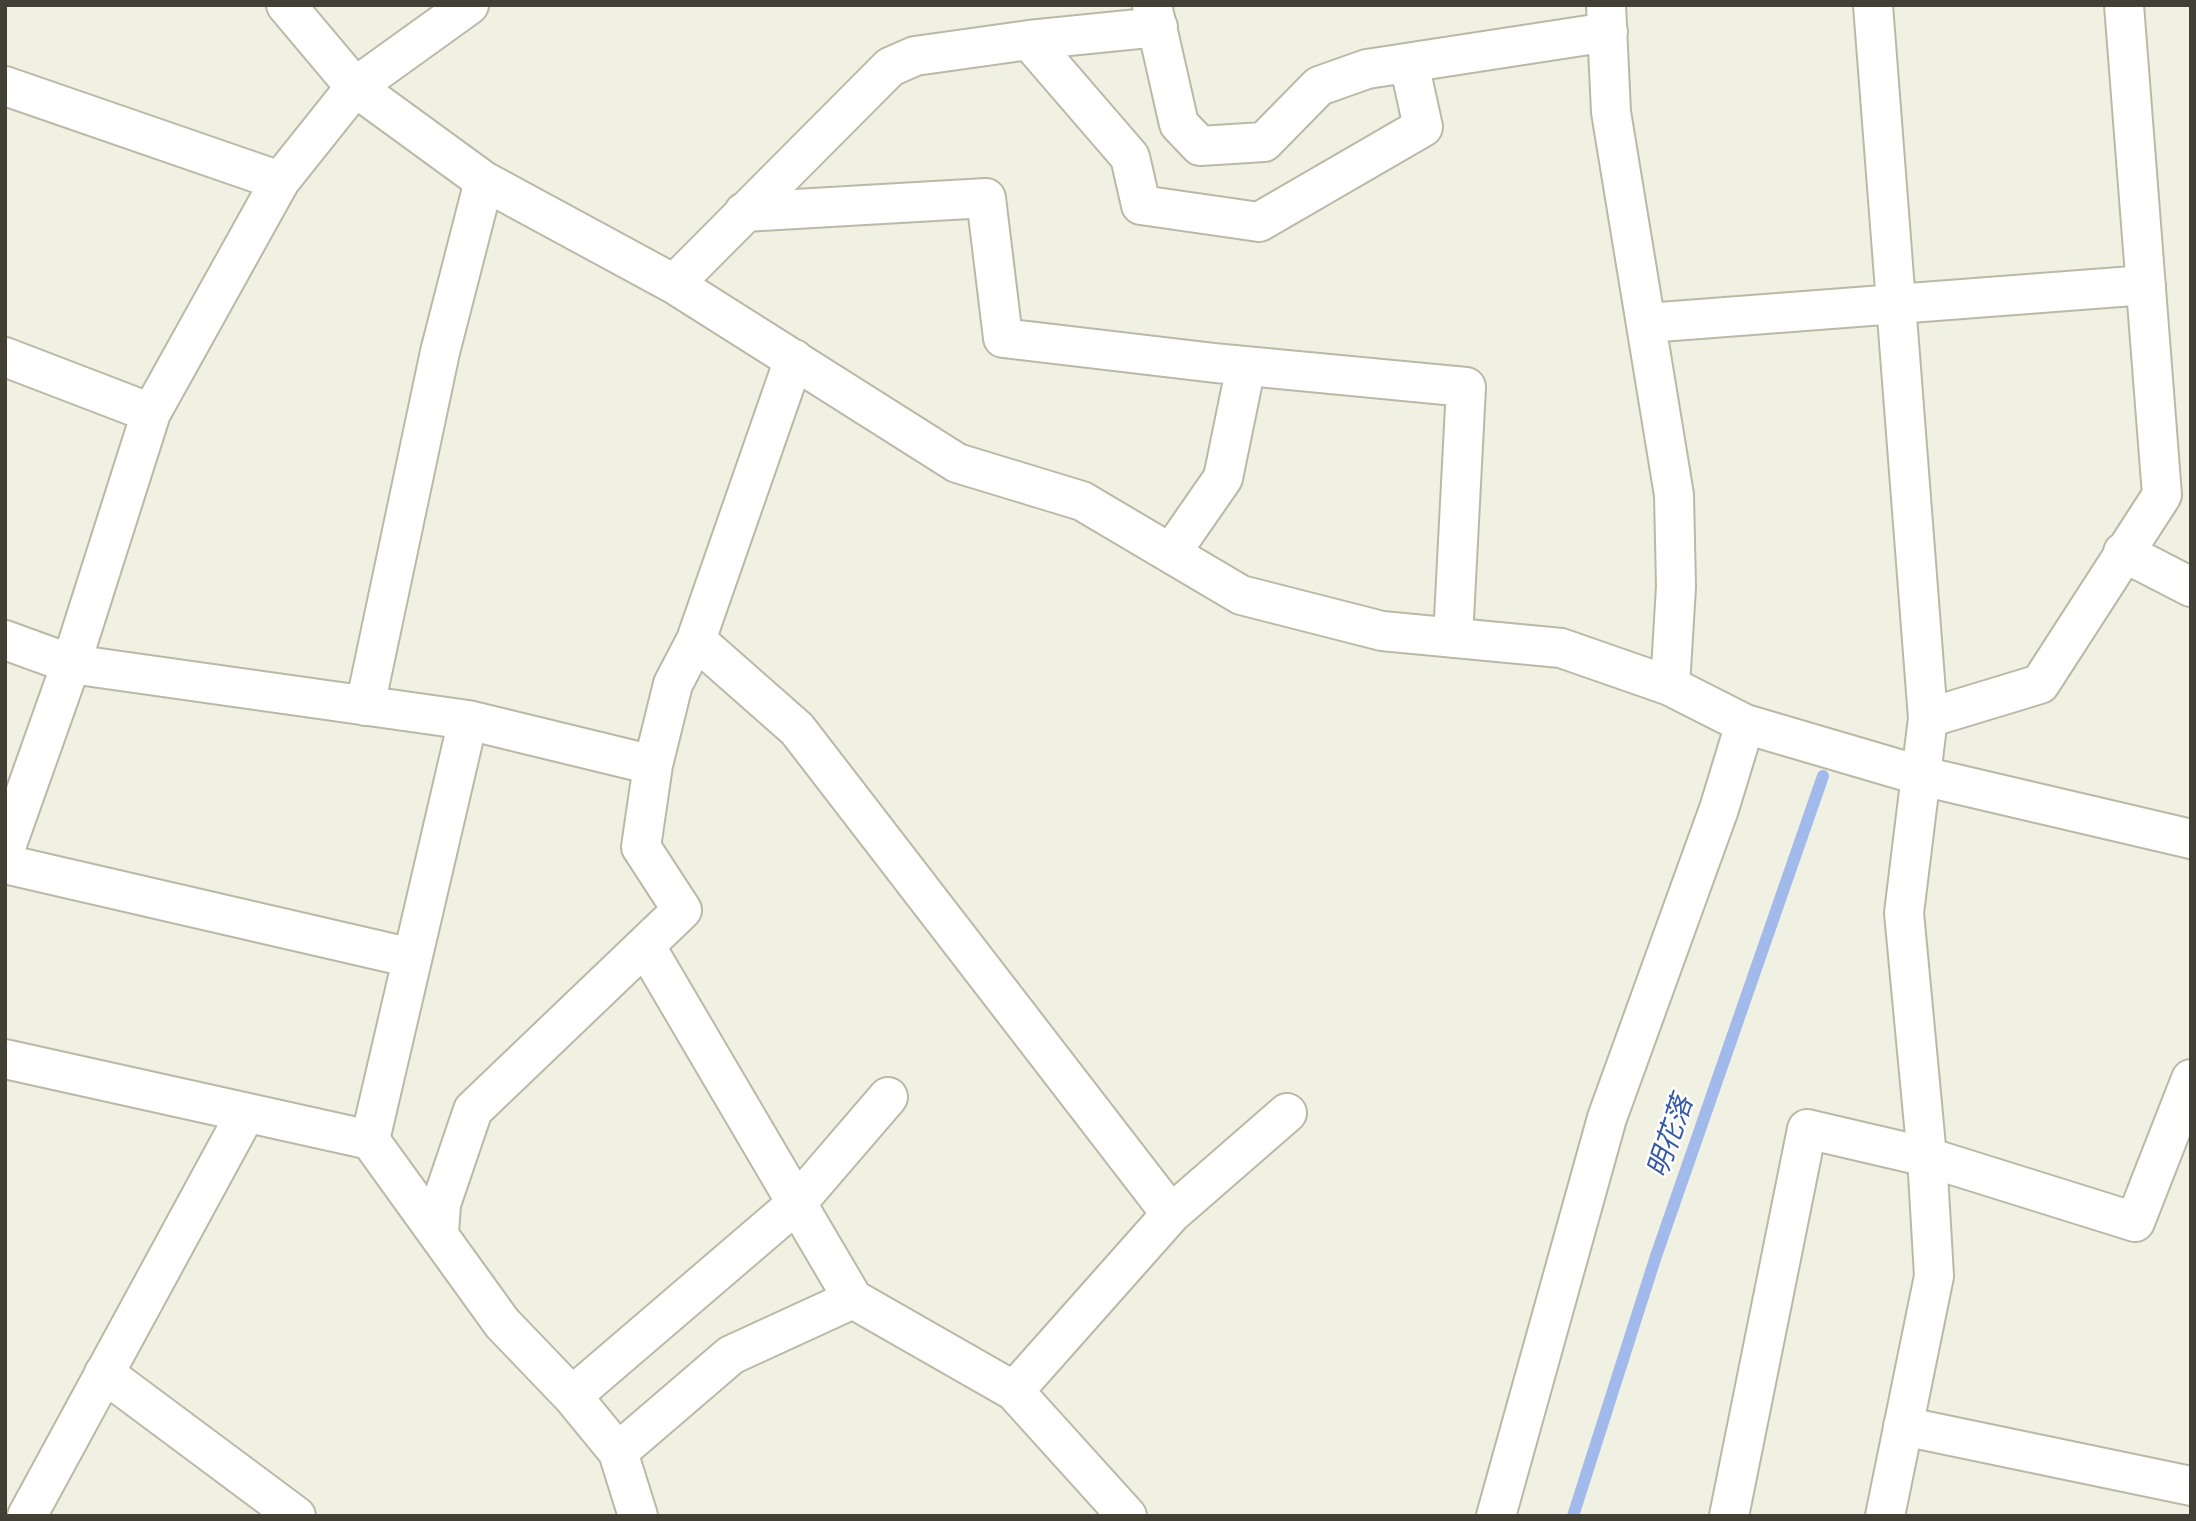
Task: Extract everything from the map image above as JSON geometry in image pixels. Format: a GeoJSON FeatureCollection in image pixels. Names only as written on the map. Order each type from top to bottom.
{"type":"FeatureCollection","features":[{"type":"Feature","properties":{"kind":"street"},"geometry":{"type":"LineString","coordinates":[[286,5],[355,87],[484,181],[674,284],[957,463],[1082,501],[1241,595],[1381,631],[1561,648],[1670,686],[1745,724],[1922,776],[2191,839]]}},
{"type":"Feature","properties":{"kind":"street"},"geometry":{"type":"LineString","coordinates":[[5,850],[71,664],[151,413],[280,181],[355,87],[469,5]]}},
{"type":"Feature","properties":{"kind":"street"},"geometry":{"type":"LineString","coordinates":[[1873,5],[1928,718],[1904,913],[1927,1157],[1934,1276],[1885,1516]]}},
{"type":"Feature","properties":{"kind":"street"},"geometry":{"type":"LineString","coordinates":[[1928,718],[2040,684],[2162,495],[2124,5]]}},
{"type":"Feature","properties":{"kind":"street"},"geometry":{"type":"LineString","coordinates":[[674,284],[890,66],[915,56],[1029,40],[1155,16],[1179,124],[1200,146],[1264,142],[1319,86],[1367,69],[1607,19],[1611,112],[1674,495],[1675,587],[1670,686]]}},
{"type":"Feature","properties":{"kind":"street"},"geometry":{"type":"LineString","coordinates":[[1029,40],[1130,157],[1140,205],[1259,222],[1423,127],[1409,62]]}},
{"type":"Feature","properties":{"kind":"street"},"geometry":{"type":"LineString","coordinates":[[5,86],[280,181]]}},
{"type":"Feature","properties":{"kind":"street"},"geometry":{"type":"LineString","coordinates":[[365,706],[440,352],[484,181]]}},
{"type":"Feature","properties":{"kind":"street"},"geometry":{"type":"LineString","coordinates":[[744,212],[986,198],[1003,338],[1246,366],[1466,387],[1453,638]]}},
{"type":"Feature","properties":{"kind":"street"},"geometry":{"type":"LineString","coordinates":[[1647,323],[2146,285]]}},
{"type":"Feature","properties":{"kind":"street"},"geometry":{"type":"LineString","coordinates":[[5,357],[151,413]]}},
{"type":"Feature","properties":{"kind":"street"},"geometry":{"type":"LineString","coordinates":[[439,1233],[441,1204],[473,1110],[682,910],[641,847],[653,765],[673,684],[696,640],[793,359]]}},
{"type":"Feature","properties":{"kind":"street"},"geometry":{"type":"LineString","coordinates":[[1171,553],[1223,478],[1246,366]]}},
{"type":"Feature","properties":{"kind":"street"},"geometry":{"type":"LineString","coordinates":[[2123,552],[2191,587]]}},
{"type":"Feature","properties":{"kind":"street"},"geometry":{"type":"LineString","coordinates":[[5,640],[71,664],[468,720],[653,765]]}},
{"type":"Feature","properties":{"kind":"street"},"geometry":{"type":"LineString","coordinates":[[696,640],[797,729],[1171,1214]]}},
{"type":"Feature","properties":{"kind":"street"},"geometry":{"type":"LineString","coordinates":[[370,1140],[468,720]]}},
{"type":"Feature","properties":{"kind":"street"},"geometry":{"type":"LineString","coordinates":[[1496,1516],[1607,1118],[1719,809],[1745,724]]}},
{"type":"Feature","properties":{"kind":"street"},"geometry":{"type":"LineString","coordinates":[[5,864],[412,958]]}},
{"type":"Feature","properties":{"kind":"street"},"geometry":{"type":"LineString","coordinates":[[646,947],[853,1299],[1014,1391],[1127,1516]]}},
{"type":"Feature","properties":{"kind":"street"},"geometry":{"type":"LineString","coordinates":[[5,1059],[370,1140],[502,1324],[572,1396],[618,1452],[638,1516]]}},
{"type":"Feature","properties":{"kind":"street"},"geometry":{"type":"LineString","coordinates":[[1729,1516],[1807,1129],[1927,1157],[2135,1222],[2191,1079]]}},
{"type":"Feature","properties":{"kind":"street"},"geometry":{"type":"LineString","coordinates":[[572,1396],[796,1204],[888,1097]]}},
{"type":"Feature","properties":{"kind":"street"},"geometry":{"type":"LineString","coordinates":[[27,1516],[246,1113]]}},
{"type":"Feature","properties":{"kind":"street"},"geometry":{"type":"LineString","coordinates":[[1014,1391],[1171,1214],[1287,1113]]}},
{"type":"Feature","properties":{"kind":"street"},"geometry":{"type":"LineString","coordinates":[[618,1452],[732,1355],[853,1299]]}},
{"type":"Feature","properties":{"kind":"street"},"geometry":{"type":"LineString","coordinates":[[104,1373],[296,1516]]}},
{"type":"Feature","properties":{"kind":"street"},"geometry":{"type":"LineString","coordinates":[[1903,1426],[2191,1486]]}},
{"type":"Feature","properties":{"kind":"waterway","name":"明花落"},"geometry":{"type":"LineString","coordinates":[[1573,1516],[1656,1256],[1823,776]]}}]}
